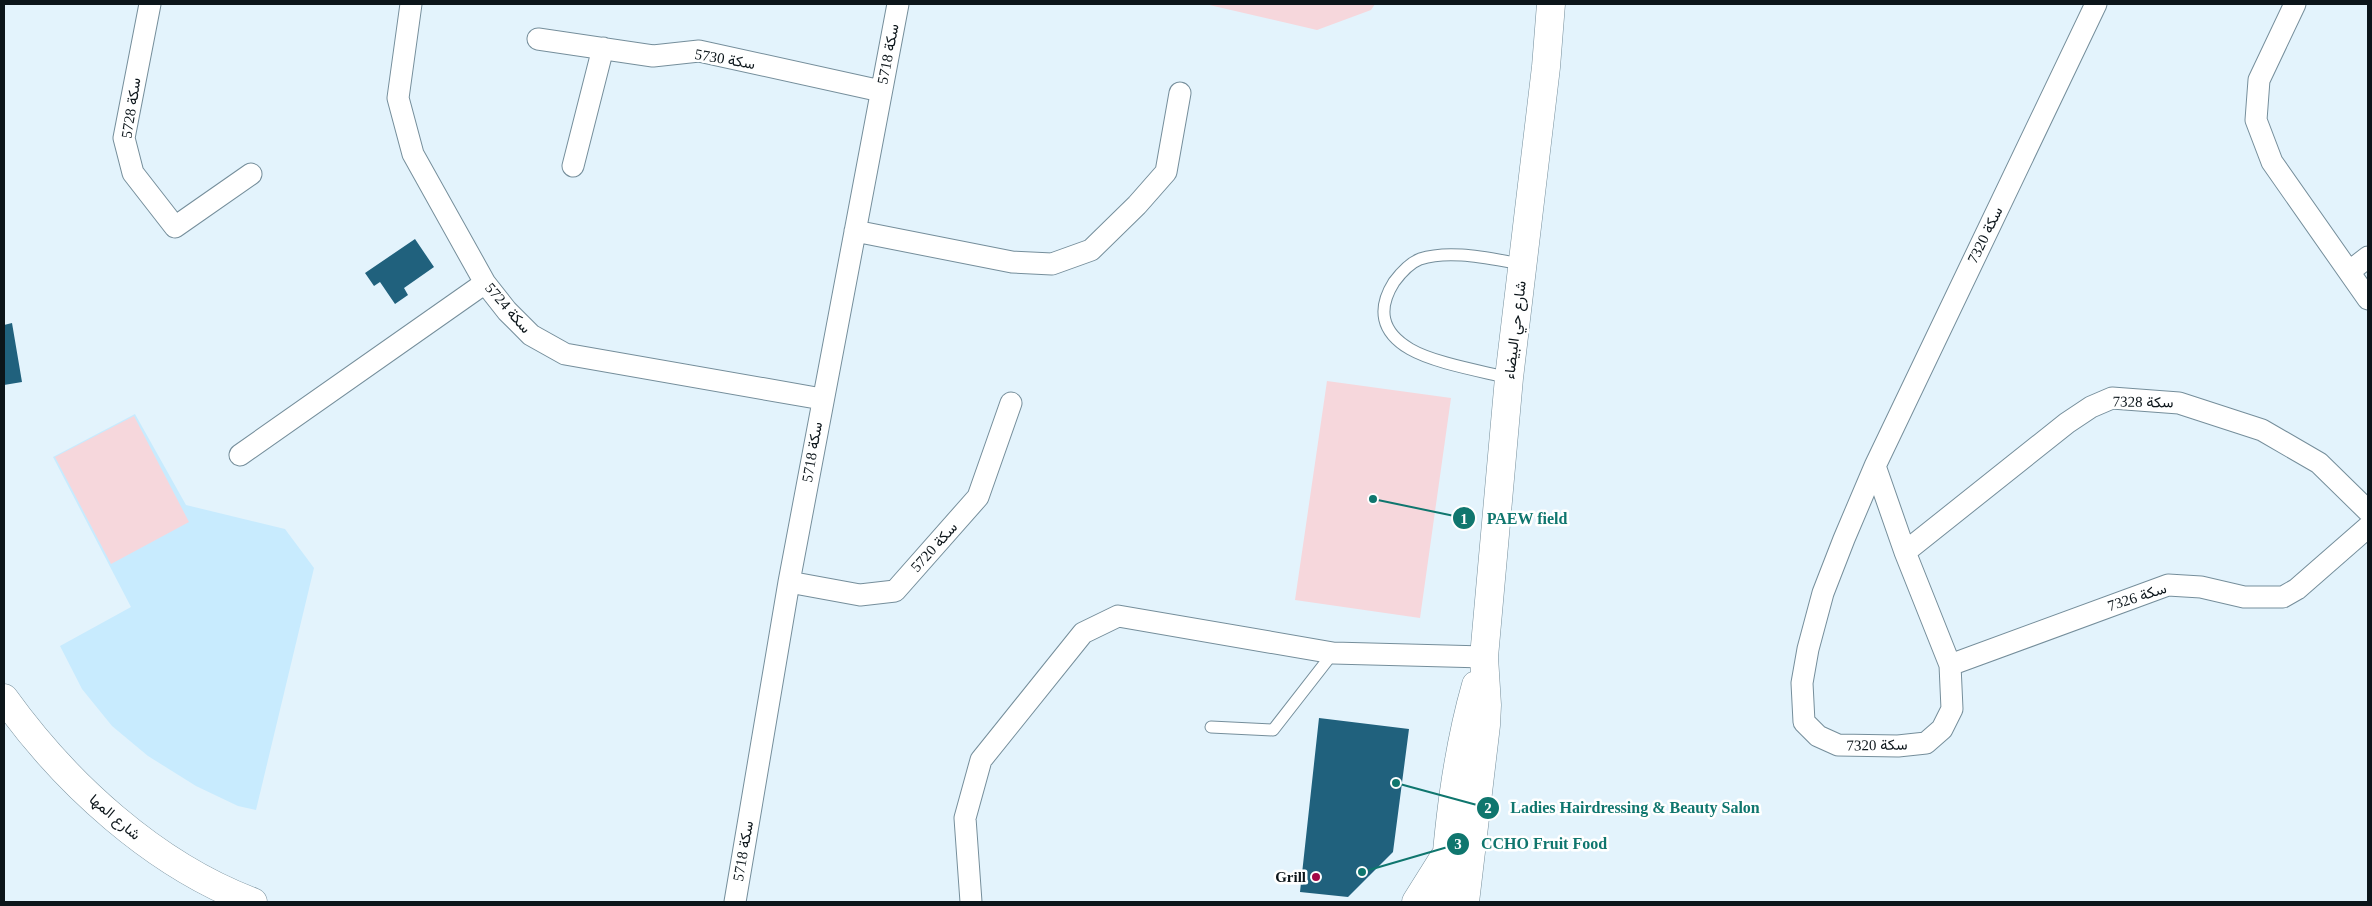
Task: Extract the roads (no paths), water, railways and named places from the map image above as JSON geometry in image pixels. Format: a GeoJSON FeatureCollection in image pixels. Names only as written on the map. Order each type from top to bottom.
{"type":"FeatureCollection","features":[{"type":"Feature","properties":{"kind":"main road","name":"شارع حي البيضاء"},"geometry":{"type":"LineString","coordinates":[[1484,657],[1509,378],[1546,67],[1551,4]]}},
{"type":"Feature","properties":{"kind":"main road"},"geometry":{"type":"LineString","coordinates":[[1443,902],[1446,856],[1467,719],[1484,657]]}},
{"type":"Feature","properties":{"kind":"main road"},"geometry":{"type":"LineString","coordinates":[[1465,902],[1486,725],[1487,705],[1484,657]]}},
{"type":"Feature","properties":{"kind":"main road","name":"شارع المها"},"geometry":{"type":"LineString","coordinates":[[4,698],[50,754],[87,793],[126,829],[176,863],[226,892],[253,902]]}},
{"type":"Feature","properties":{"kind":"main road"},"geometry":{"type":"LineString","coordinates":[[1416,902],[1436,868],[1446,856]]}},
{"type":"Feature","properties":{"kind":"street","name":"سكة 5728"},"geometry":{"type":"LineString","coordinates":[[150,4],[124,138],[133,172],[175,227],[251,174]]}},
{"type":"Feature","properties":{"kind":"street","name":"سكة 5724"},"geometry":{"type":"LineString","coordinates":[[411,4],[398,98],[413,154],[485,282],[507,311],[531,336],[565,354],[822,399]]}},
{"type":"Feature","properties":{"kind":"street","name":"سكة 5718"},"geometry":{"type":"LineString","coordinates":[[735,902],[788,582],[898,4]]}},
{"type":"Feature","properties":{"kind":"street","name":"سكة 7320"},"geometry":{"type":"LineString","coordinates":[[1875,466],[1905,552],[1950,665],[1952,709],[1942,729],[1926,743],[1898,746],[1838,745],[1818,736],[1804,722],[1802,683],[1821,602],[1875,466],[2096,4]]}},
{"type":"Feature","properties":{"kind":"street"},"geometry":{"type":"LineString","coordinates":[[2295,4],[2259,80],[2256,120],[2272,162],[2368,298]]}},
{"type":"Feature","properties":{"kind":"street","name":"سكة 5730"},"geometry":{"type":"LineString","coordinates":[[538,39],[653,56],[699,51],[881,90]]}},
{"type":"Feature","properties":{"kind":"street"},"geometry":{"type":"LineString","coordinates":[[573,166],[603,48]]}},
{"type":"Feature","properties":{"kind":"street"},"geometry":{"type":"LineString","coordinates":[[855,231],[1012,262],[1052,264],[1090,250],[1137,205],[1166,172],[1180,93]]}},
{"type":"Feature","properties":{"kind":"street"},"geometry":{"type":"LineString","coordinates":[[2350,271],[2368,257]]}},
{"type":"Feature","properties":{"kind":"street"},"geometry":{"type":"LineString","coordinates":[[240,454],[485,282]]}},
{"type":"Feature","properties":{"kind":"street","name":"سكة 7328"},"geometry":{"type":"LineString","coordinates":[[1905,552],[2067,423],[2091,407],[2112,398],[2180,403],[2262,430],[2318,463],[2368,511]]}},
{"type":"Feature","properties":{"kind":"street","name":"سكة 5720"},"geometry":{"type":"LineString","coordinates":[[788,582],[860,595],[895,591],[978,497],[1011,403]]}},
{"type":"Feature","properties":{"kind":"street","name":"سكة 7326"},"geometry":{"type":"LineString","coordinates":[[1950,665],[2168,585],[2201,587],[2244,597],[2283,597],[2297,589],[2368,527]]}},
{"type":"Feature","properties":{"kind":"street"},"geometry":{"type":"LineString","coordinates":[[971,902],[966,818],[981,760],[1083,633],[1118,616],[1333,653],[1484,657]]}},
{"type":"Feature","properties":{"kind":"lane"},"geometry":{"type":"LineString","coordinates":[[1509,378],[1435,359],[1410,349],[1388,329],[1382,309],[1385,296],[1399,275],[1418,260],[1442,255],[1522,264]]}},
{"type":"Feature","properties":{"kind":"lane"},"geometry":{"type":"LineString","coordinates":[[1211,727],[1274,730],[1333,653]]}},
{"type":"Feature","properties":{"kind":"place","name":"PAEW field"},"geometry":{"type":"Point","coordinates":[1373,499]}},
{"type":"Feature","properties":{"kind":"place","name":"Ladies Hairdressing & Beauty Salon"},"geometry":{"type":"Point","coordinates":[1396,783]}},
{"type":"Feature","properties":{"kind":"place","name":"CCHO Fruit Food"},"geometry":{"type":"Point","coordinates":[1362,872]}},
{"type":"Feature","properties":{"kind":"place","name":"Grill"},"geometry":{"type":"Point","coordinates":[1316,877]}}]}
